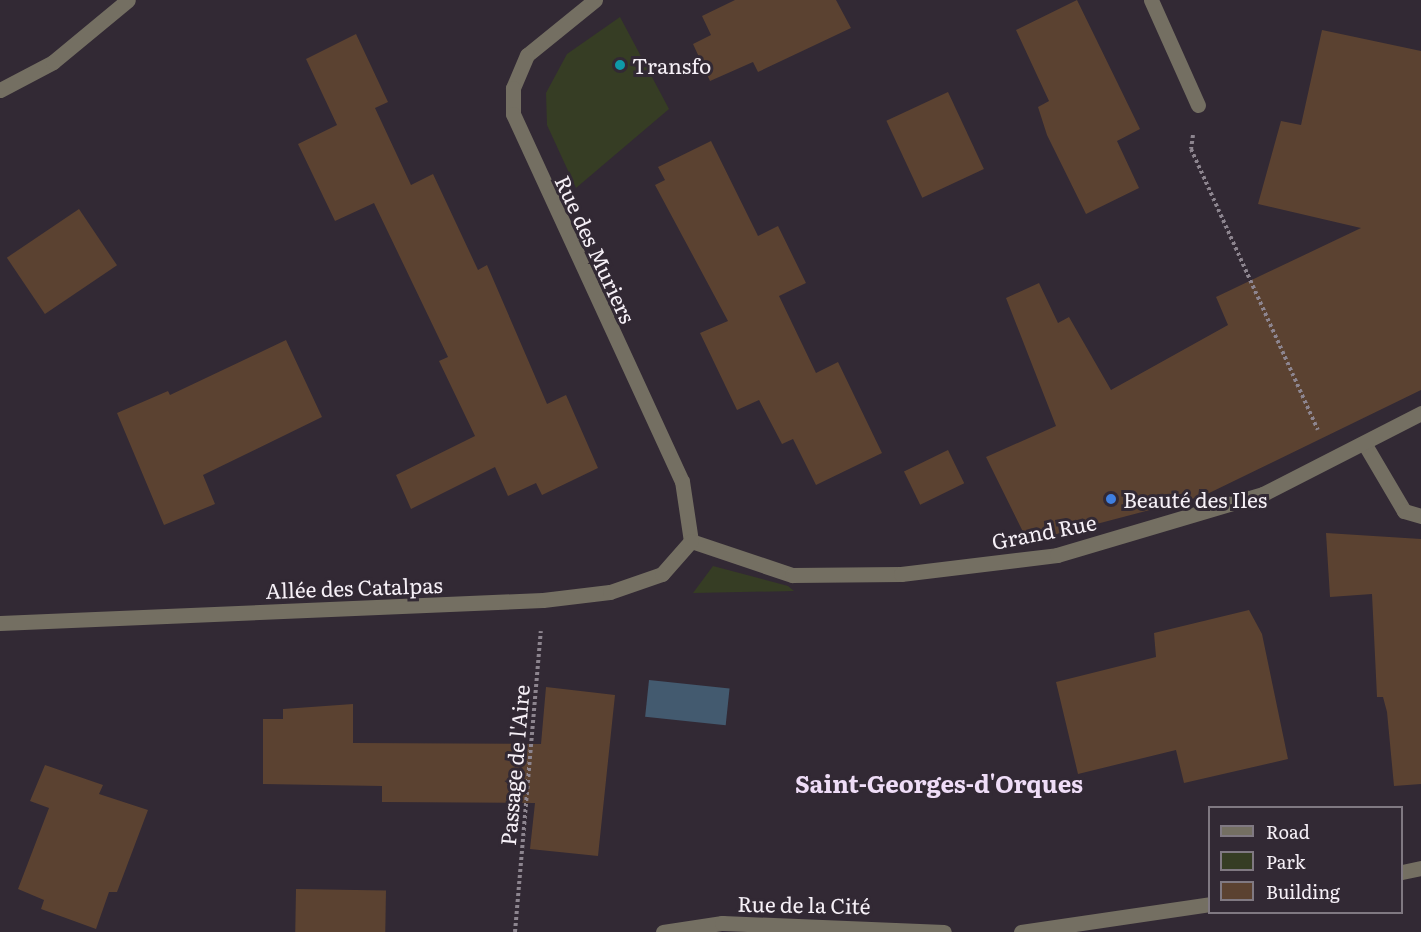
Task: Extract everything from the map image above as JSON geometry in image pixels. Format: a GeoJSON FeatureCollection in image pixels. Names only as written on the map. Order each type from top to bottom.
{"type":"FeatureCollection","features":[{"type":"Feature","properties":{"kind":"street"},"geometry":{"type":"LineString","coordinates":[[0,90],[53,62],[128,0]]}},
{"type":"Feature","properties":{"kind":"street","name":"Rue des Muriers"},"geometry":{"type":"LineString","coordinates":[[595,0],[527,55],[513,88],[513,114],[682,481],[691,541]]}},
{"type":"Feature","properties":{"kind":"street"},"geometry":{"type":"LineString","coordinates":[[1151,0],[1198,105]]}},
{"type":"Feature","properties":{"kind":"street","name":"Grand Rue"},"geometry":{"type":"LineString","coordinates":[[691,541],[792,575],[901,574],[1035,557],[1208,513],[1263,494],[1421,413]]}},
{"type":"Feature","properties":{"kind":"street"},"geometry":{"type":"LineString","coordinates":[[1364,443],[1404,511],[1421,516]]}},
{"type":"Feature","properties":{"kind":"street","name":"Allée des Catalpas"},"geometry":{"type":"LineString","coordinates":[[0,623],[543,600],[610,592],[662,574],[691,541]]}},
{"type":"Feature","properties":{"kind":"street"},"geometry":{"type":"LineString","coordinates":[[1403,872],[1421,868]]}},
{"type":"Feature","properties":{"kind":"street"},"geometry":{"type":"LineString","coordinates":[[1021,932],[1208,904]]}},
{"type":"Feature","properties":{"kind":"street","name":"Rue de la Cité"},"geometry":{"type":"LineString","coordinates":[[663,932],[722,923],[779,928],[944,932]]}},
{"type":"Feature","properties":{"kind":"path"},"geometry":{"type":"LineString","coordinates":[[1198,105],[1191,149],[1331,460]]}},
{"type":"Feature","properties":{"kind":"path","name":"Passage de l'Aire"},"geometry":{"type":"LineString","coordinates":[[515,932],[543,600]]}},
{"type":"Feature","properties":{"kind":"green space"},"geometry":{"type":"Polygon","coordinates":[[[620,17],[669,109],[576,188],[547,125],[546,93],[567,54],[620,17]]]}},
{"type":"Feature","properties":{"kind":"green space"},"geometry":{"type":"Polygon","coordinates":[[[713,566],[788,586],[794,591],[693,593],[713,566]]]}},
{"type":"Feature","properties":{"kind":"water"},"geometry":{"type":"Polygon","coordinates":[[[649,680],[730,688],[726,725],[645,717],[649,680]]]}},
{"type":"Feature","properties":{"kind":"building"},"geometry":{"type":"Polygon","coordinates":[[[735,0],[836,0],[851,28],[758,72],[753,62],[710,81],[693,44],[711,35],[702,16],[735,0]]]}},
{"type":"Feature","properties":{"kind":"building"},"geometry":{"type":"Polygon","coordinates":[[[1077,0],[1140,129],[1117,141],[1139,188],[1086,214],[1047,135],[1038,107],[1049,101],[1016,30],[1077,0]]]}},
{"type":"Feature","properties":{"kind":"building"},"geometry":{"type":"Polygon","coordinates":[[[1322,30],[1421,51],[1421,390],[1203,496],[1028,542],[986,457],[1056,426],[1006,298],[1039,283],[1058,323],[1069,317],[1111,390],[1228,325],[1216,297],[1361,228],[1258,204],[1281,121],[1301,125],[1322,30]]]}},
{"type":"Feature","properties":{"kind":"building"},"geometry":{"type":"Polygon","coordinates":[[[356,34],[388,102],[375,108],[411,185],[433,174],[478,270],[487,265],[547,404],[566,395],[598,468],[542,495],[536,483],[508,496],[495,467],[411,509],[396,475],[475,436],[439,361],[448,357],[374,203],[335,221],[298,144],[337,125],[306,59],[356,34]]]}},
{"type":"Feature","properties":{"kind":"building"},"geometry":{"type":"Polygon","coordinates":[[[948,92],[984,169],[922,198],[886,121],[948,92]]]}},
{"type":"Feature","properties":{"kind":"building"},"geometry":{"type":"Polygon","coordinates":[[[711,141],[758,236],[778,226],[806,283],[779,296],[816,373],[838,362],[882,453],[816,485],[793,439],[782,444],[759,400],[737,410],[700,333],[728,321],[655,185],[665,180],[658,167],[711,141]]]}},
{"type":"Feature","properties":{"kind":"building"},"geometry":{"type":"Polygon","coordinates":[[[79,209],[117,265],[45,314],[7,258],[79,209]]]}},
{"type":"Feature","properties":{"kind":"building"},"geometry":{"type":"Polygon","coordinates":[[[286,340],[322,417],[203,475],[215,504],[164,525],[117,413],[168,391],[170,395],[286,340]]]}},
{"type":"Feature","properties":{"kind":"building"},"geometry":{"type":"Polygon","coordinates":[[[948,450],[964,483],[920,505],[904,471],[948,450]]]}},
{"type":"Feature","properties":{"kind":"building"},"geometry":{"type":"Polygon","coordinates":[[[1326,533],[1421,539],[1421,784],[1394,786],[1387,712],[1383,697],[1377,697],[1372,594],[1330,597],[1326,533]]]}},
{"type":"Feature","properties":{"kind":"building"},"geometry":{"type":"Polygon","coordinates":[[[1249,610],[1262,634],[1288,759],[1184,783],[1176,750],[1078,774],[1056,682],[1156,657],[1154,633],[1249,610]]]}},
{"type":"Feature","properties":{"kind":"building"},"geometry":{"type":"Polygon","coordinates":[[[546,687],[615,695],[598,856],[530,849],[535,803],[382,802],[382,786],[263,784],[263,719],[283,719],[283,709],[353,704],[353,743],[541,744],[546,687]]]}},
{"type":"Feature","properties":{"kind":"building"},"geometry":{"type":"Polygon","coordinates":[[[45,765],[103,785],[99,794],[148,810],[117,892],[109,892],[96,929],[41,909],[44,900],[18,889],[49,808],[30,801],[45,765]]]}},
{"type":"Feature","properties":{"kind":"building"},"geometry":{"type":"Polygon","coordinates":[[[296,889],[386,891],[385,932],[295,932],[296,889]]]}},
{"type":"Feature","properties":{"kind":"place","name":"Transfo"},"geometry":{"type":"Point","coordinates":[620,65]}},
{"type":"Feature","properties":{"kind":"place","name":"Beauté des Iles"},"geometry":{"type":"Point","coordinates":[1111,499]}},
{"type":"Feature","properties":{"kind":"district","name":"Saint-Georges-d'Orques"},"geometry":{"type":"Point","coordinates":[939,783]}}]}
